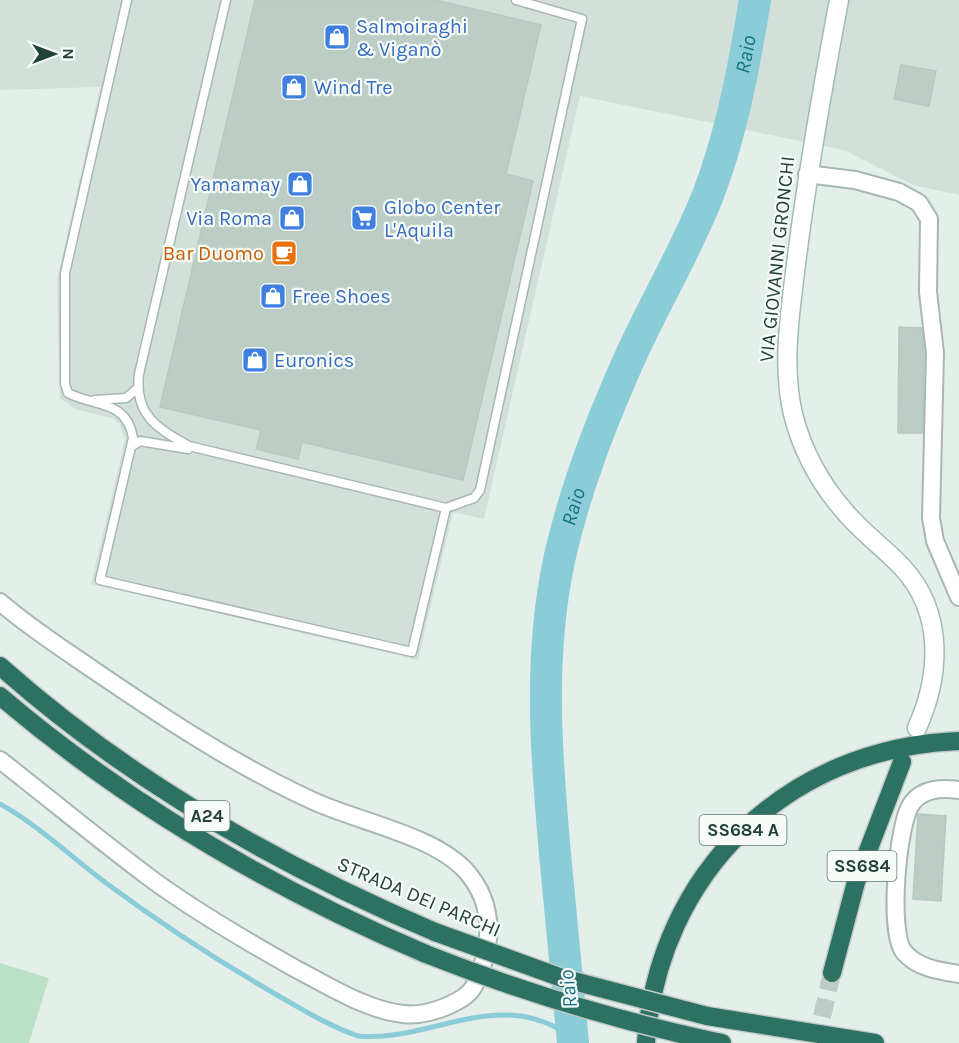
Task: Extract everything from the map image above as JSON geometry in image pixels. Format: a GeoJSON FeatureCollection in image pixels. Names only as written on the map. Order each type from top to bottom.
{"type":"FeatureCollection","features":[{"type":"Feature","properties":{"kind":"highway","name":"STRADA DEI PARCHI"},"geometry":{"type":"LineString","coordinates":[[0,666],[106,750],[215,821],[330,884],[435,932],[562,978],[707,1016],[875,1043]]}},
{"type":"Feature","properties":{"kind":"highway","name":"A24"},"geometry":{"type":"LineString","coordinates":[[0,696],[110,781],[219,851],[344,917],[426,954],[535,995],[592,1013],[722,1043]]}},
{"type":"Feature","properties":{"kind":"highway","name":"SS684 A"},"geometry":{"type":"LineString","coordinates":[[646,1043],[657,980],[679,918],[709,868],[743,829],[795,789],[854,760],[900,747],[959,741]]}},
{"type":"Feature","properties":{"kind":"highway","name":"SS684"},"geometry":{"type":"LineString","coordinates":[[832,973],[856,882],[902,762]]}},
{"type":"Feature","properties":{"kind":"main road","name":"VIA GIOVANNI GRONCHI"},"geometry":{"type":"LineString","coordinates":[[839,0],[807,174],[788,342],[791,402],[805,448],[830,494],[856,524],[908,574],[928,610],[935,644],[934,676],[918,728]]}},
{"type":"Feature","properties":{"kind":"street"},"geometry":{"type":"LineString","coordinates":[[807,174],[855,180],[899,192],[919,203],[928,219],[928,292],[935,354],[931,518],[935,541],[959,597]]}},
{"type":"Feature","properties":{"kind":"street"},"geometry":{"type":"LineString","coordinates":[[0,602],[135,698],[228,758],[312,801],[416,840],[448,856],[465,870],[486,905],[490,931],[480,972],[471,991],[458,1002],[433,1012],[405,1015],[377,1008],[321,982],[237,936],[150,878],[0,760]]}},
{"type":"Feature","properties":{"kind":"street"},"geometry":{"type":"LineString","coordinates":[[959,790],[939,789],[922,794],[913,802],[906,814],[901,837],[896,921],[901,947],[909,957],[930,968],[959,974]]}},
{"type":"Feature","properties":{"kind":"lane"},"geometry":{"type":"LineString","coordinates":[[127,0],[66,273],[65,384],[68,393],[114,409],[126,418],[132,430],[132,446],[100,579],[412,652],[446,508]]}},
{"type":"Feature","properties":{"kind":"lane"},"geometry":{"type":"LineString","coordinates":[[210,453],[189,446],[156,426],[141,403],[138,388],[226,0]]}},
{"type":"Feature","properties":{"kind":"lane"},"geometry":{"type":"LineString","coordinates":[[132,446],[140,441],[210,453],[446,508],[474,498],[480,490],[582,20],[516,0]]}},
{"type":"Feature","properties":{"kind":"lane"},"geometry":{"type":"LineString","coordinates":[[85,399],[126,398],[138,388]]}},
{"type":"Feature","properties":{"kind":"shaded area"},"geometry":{"type":"Polygon","coordinates":[[[0,0],[959,0],[959,195],[913,185],[844,150],[580,96],[484,519],[453,512],[418,660],[91,584],[125,440],[120,425],[115,419],[75,409],[60,398],[57,280],[100,87],[0,90],[0,0]]]}},
{"type":"Feature","properties":{"kind":"green space"},"geometry":{"type":"Polygon","coordinates":[[[0,963],[49,978],[29,1043],[0,1043],[0,963]]]}},
{"type":"Feature","properties":{"kind":"building","name":"Globo Center L'Aquila"},"geometry":{"type":"Polygon","coordinates":[[[255,0],[436,0],[541,25],[506,174],[533,181],[463,480],[302,442],[298,459],[256,449],[261,430],[160,407],[255,0]]]}},
{"type":"Feature","properties":{"kind":"building"},"geometry":{"type":"Polygon","coordinates":[[[901,65],[936,71],[929,106],[894,99],[901,65]]]}},
{"type":"Feature","properties":{"kind":"building"},"geometry":{"type":"Polygon","coordinates":[[[899,327],[922,328],[923,433],[898,433],[899,327]]]}},
{"type":"Feature","properties":{"kind":"building"},"geometry":{"type":"Polygon","coordinates":[[[918,814],[946,816],[941,901],[913,899],[918,814]]]}},
{"type":"Feature","properties":{"kind":"waterway","name":"Raio"},"geometry":{"type":"LineString","coordinates":[[573,1043],[547,742],[546,668],[553,593],[566,533],[596,439],[634,349],[699,218],[716,172],[736,99],[755,0]]}},
{"type":"Feature","properties":{"kind":"waterway"},"geometry":{"type":"LineString","coordinates":[[0,804],[28,821],[147,913],[233,969],[326,1023],[347,1032],[358,1036],[385,1036],[492,1015],[519,1016],[546,1023],[573,1038]]}},
{"type":"Feature","properties":{"kind":"tunnel"},"geometry":{"type":"LineString","coordinates":[[816,1043],[832,973]]}},
{"type":"Feature","properties":{"kind":"place","name":"Salmoiraghi & Viganò"},"geometry":{"type":"Point","coordinates":[337,37]}},
{"type":"Feature","properties":{"kind":"place","name":"Wind Tre"},"geometry":{"type":"Point","coordinates":[294,87]}},
{"type":"Feature","properties":{"kind":"place","name":"Yamamay"},"geometry":{"type":"Point","coordinates":[300,184]}},
{"type":"Feature","properties":{"kind":"place","name":"Via Roma"},"geometry":{"type":"Point","coordinates":[292,218]}},
{"type":"Feature","properties":{"kind":"place","name":"Globo Center L'Aquila"},"geometry":{"type":"Point","coordinates":[364,218]}},
{"type":"Feature","properties":{"kind":"place","name":"Bar Duomo"},"geometry":{"type":"Point","coordinates":[284,253]}},
{"type":"Feature","properties":{"kind":"place","name":"Free Shoes"},"geometry":{"type":"Point","coordinates":[273,296]}},
{"type":"Feature","properties":{"kind":"place","name":"Euronics"},"geometry":{"type":"Point","coordinates":[255,360]}}]}
